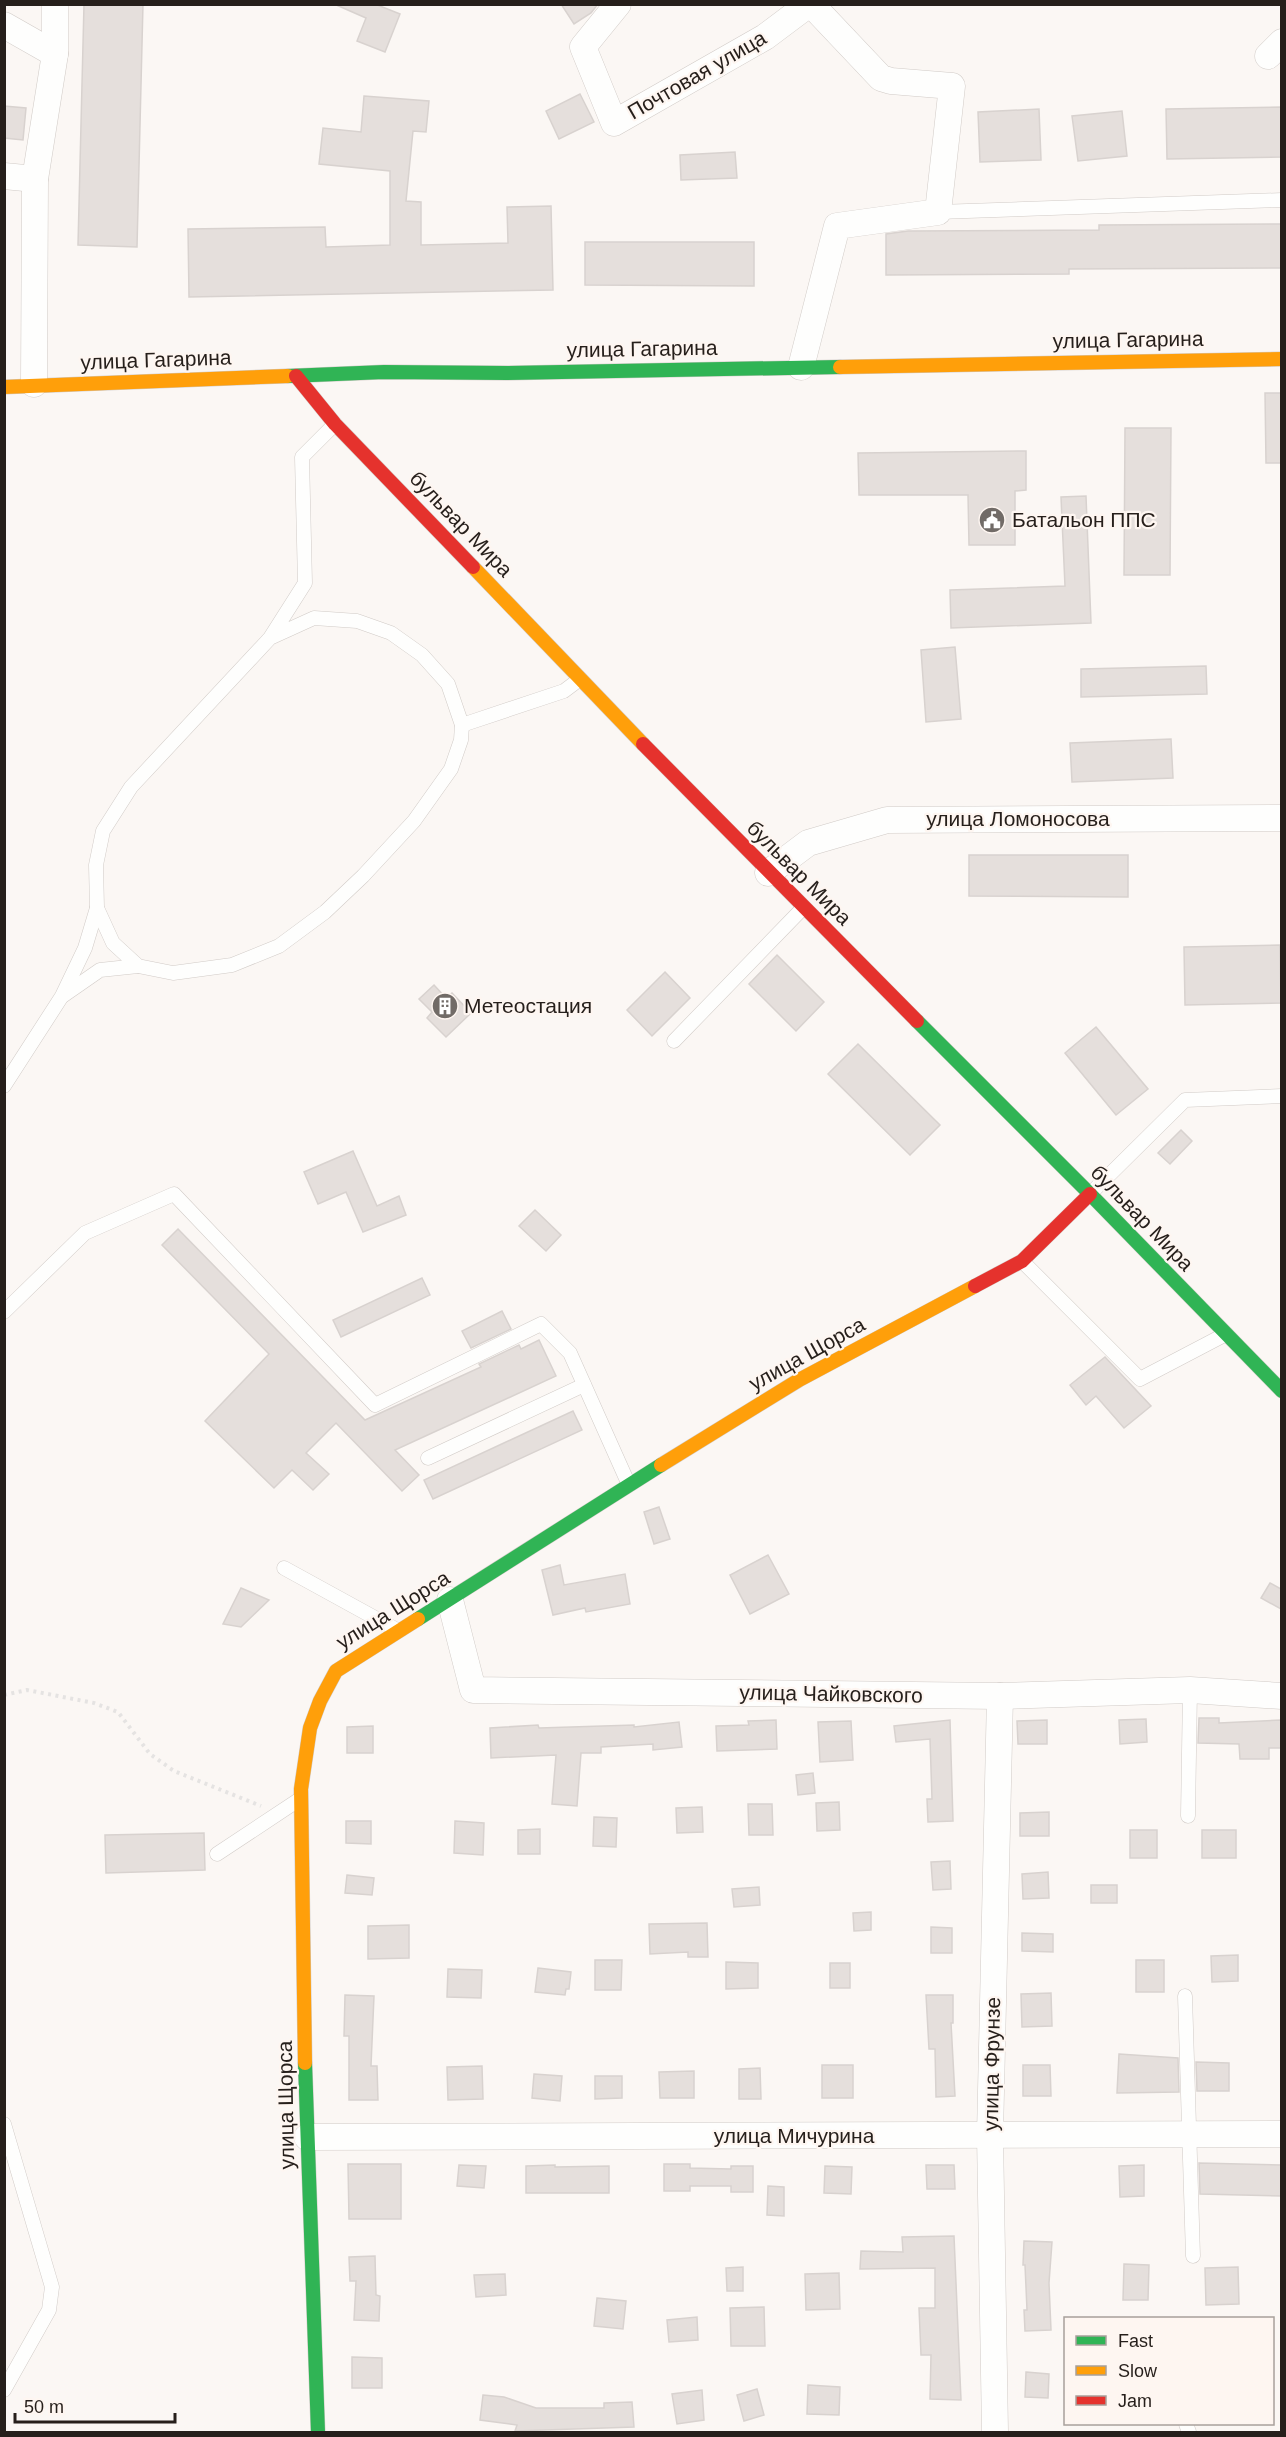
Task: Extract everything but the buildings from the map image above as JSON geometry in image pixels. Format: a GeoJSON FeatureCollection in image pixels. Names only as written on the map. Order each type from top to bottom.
{"type":"FeatureCollection","features":[{"type":"Feature","properties":{"kind":"main road","name":"улица Гагарина"},"geometry":{"type":"LineString","coordinates":[[4,387],[34,384],[384,372],[507,373],[1281,359]]}},
{"type":"Feature","properties":{"kind":"main road","name":"бульвар Мира"},"geometry":{"type":"LineString","coordinates":[[296,376],[335,424],[768,873],[1090,1194],[1281,1391]]}},
{"type":"Feature","properties":{"kind":"main road","name":"улица Щорса"},"geometry":{"type":"LineString","coordinates":[[318,2433],[307,2137],[301,1798],[306,1738],[319,1698],[336,1671],[629,1485],[799,1380],[1022,1261],[1090,1194]]}},
{"type":"Feature","properties":{"kind":"street"},"geometry":{"type":"LineString","coordinates":[[34,384],[35,179],[55,54],[55,4]]}},
{"type":"Feature","properties":{"kind":"street","name":"Почтовая улица"},"geometry":{"type":"LineString","coordinates":[[618,4],[583,47],[614,123],[765,37],[810,4]]}},
{"type":"Feature","properties":{"kind":"street"},"geometry":{"type":"LineString","coordinates":[[801,367],[837,225],[938,212],[952,86],[891,81],[881,78],[810,4]]}},
{"type":"Feature","properties":{"kind":"street"},"geometry":{"type":"LineString","coordinates":[[4,25],[55,54]]}},
{"type":"Feature","properties":{"kind":"street"},"geometry":{"type":"LineString","coordinates":[[4,176],[35,179]]}},
{"type":"Feature","properties":{"kind":"street","name":"улица Ломоносова"},"geometry":{"type":"LineString","coordinates":[[768,873],[808,843],[887,820],[1281,818]]}},
{"type":"Feature","properties":{"kind":"street","name":"улица Чайковского"},"geometry":{"type":"LineString","coordinates":[[450,1600],[473,1690],[1000,1696],[1190,1689],[1281,1696]]}},
{"type":"Feature","properties":{"kind":"street","name":"улица Фрунзе"},"geometry":{"type":"LineString","coordinates":[[994,2433],[990,2135],[1000,1696]]}},
{"type":"Feature","properties":{"kind":"street","name":"улица Мичурина"},"geometry":{"type":"LineString","coordinates":[[307,2137],[1281,2134]]}},
{"type":"Feature","properties":{"kind":"lane"},"geometry":{"type":"LineString","coordinates":[[938,212],[1281,200]]}},
{"type":"Feature","properties":{"kind":"lane"},"geometry":{"type":"LineString","coordinates":[[6,1082],[62,996],[85,948],[97,908],[96,865],[103,831],[130,787],[270,638],[305,583],[302,456],[335,424]]}},
{"type":"Feature","properties":{"kind":"lane"},"geometry":{"type":"LineString","coordinates":[[62,996],[100,970],[138,966],[173,973],[220,967],[232,965],[279,946],[325,912],[363,876],[414,821],[451,769],[461,740],[462,725],[448,684],[422,655],[391,633],[357,621],[314,618],[270,638]]}},
{"type":"Feature","properties":{"kind":"lane"},"geometry":{"type":"LineString","coordinates":[[462,725],[564,691],[580,679]]}},
{"type":"Feature","properties":{"kind":"lane"},"geometry":{"type":"LineString","coordinates":[[97,908],[113,943],[138,966]]}},
{"type":"Feature","properties":{"kind":"lane"},"geometry":{"type":"LineString","coordinates":[[674,1041],[803,908]]}},
{"type":"Feature","properties":{"kind":"lane"},"geometry":{"type":"LineString","coordinates":[[1090,1194],[1185,1100],[1281,1096]]}},
{"type":"Feature","properties":{"kind":"lane"},"geometry":{"type":"LineString","coordinates":[[4,1312],[85,1233],[174,1194],[375,1405],[541,1324],[570,1353],[629,1485]]}},
{"type":"Feature","properties":{"kind":"lane"},"geometry":{"type":"LineString","coordinates":[[1022,1261],[1140,1378],[1226,1334]]}},
{"type":"Feature","properties":{"kind":"lane"},"geometry":{"type":"LineString","coordinates":[[428,1458],[584,1384]]}},
{"type":"Feature","properties":{"kind":"lane"},"geometry":{"type":"LineString","coordinates":[[284,1568],[399,1631]]}},
{"type":"Feature","properties":{"kind":"lane"},"geometry":{"type":"LineString","coordinates":[[1188,1815],[1190,1689]]}},
{"type":"Feature","properties":{"kind":"lane"},"geometry":{"type":"LineString","coordinates":[[217,1854],[301,1798]]}},
{"type":"Feature","properties":{"kind":"lane"},"geometry":{"type":"LineString","coordinates":[[1185,1996],[1193,2256]]}},
{"type":"Feature","properties":{"kind":"lane"},"geometry":{"type":"LineString","coordinates":[[4,2124],[52,2287],[50,2310],[4,2390]]}},
{"type":"Feature","properties":{"kind":"path"},"geometry":{"type":"LineString","coordinates":[[4,1695],[27,1690],[94,1703],[118,1712],[150,1754],[174,1771],[279,1813]]}},
{"type":"Feature","properties":{"kind":"traffic: fast"},"geometry":{"type":"LineString","coordinates":[[288,376],[384,372],[507,373],[840,367]]}},
{"type":"Feature","properties":{"kind":"traffic: fast"},"geometry":{"type":"LineString","coordinates":[[917,1021],[1282,1391]]}},
{"type":"Feature","properties":{"kind":"traffic: fast"},"geometry":{"type":"LineString","coordinates":[[418,1619],[661,1465]]}},
{"type":"Feature","properties":{"kind":"traffic: fast"},"geometry":{"type":"LineString","coordinates":[[305,2063],[318,2432]]}},
{"type":"Feature","properties":{"kind":"traffic: slow"},"geometry":{"type":"LineString","coordinates":[[840,367],[1282,359]]}},
{"type":"Feature","properties":{"kind":"traffic: slow"},"geometry":{"type":"LineString","coordinates":[[4,387],[288,376]]}},
{"type":"Feature","properties":{"kind":"traffic: slow"},"geometry":{"type":"LineString","coordinates":[[473,567],[643,744]]}},
{"type":"Feature","properties":{"kind":"traffic: slow"},"geometry":{"type":"LineString","coordinates":[[661,1465],[799,1380],[975,1286]]}},
{"type":"Feature","properties":{"kind":"traffic: slow"},"geometry":{"type":"LineString","coordinates":[[305,2063],[301,1789],[310,1728],[320,1701],[336,1671],[418,1619]]}},
{"type":"Feature","properties":{"kind":"traffic: jam"},"geometry":{"type":"LineString","coordinates":[[296,376],[335,424],[473,567]]}},
{"type":"Feature","properties":{"kind":"traffic: jam"},"geometry":{"type":"LineString","coordinates":[[643,744],[917,1021]]}},
{"type":"Feature","properties":{"kind":"traffic: jam"},"geometry":{"type":"LineString","coordinates":[[975,1286],[1022,1261],[1090,1194]]}},
{"type":"Feature","properties":{"kind":"place","name":"Батальон ППС"},"geometry":{"type":"Point","coordinates":[992,520]}},
{"type":"Feature","properties":{"kind":"place","name":"Метеостация"},"geometry":{"type":"Point","coordinates":[445,1006]}}]}
